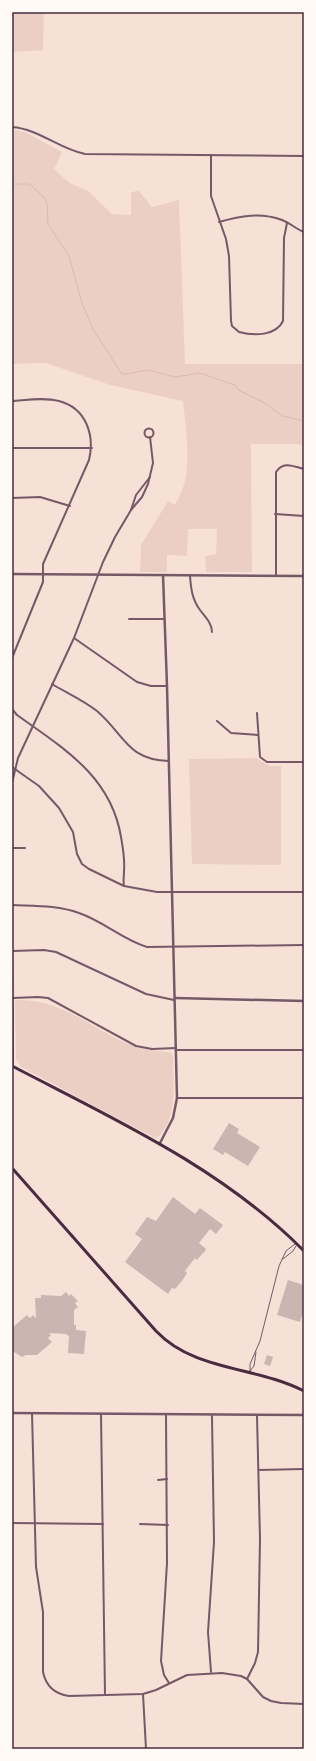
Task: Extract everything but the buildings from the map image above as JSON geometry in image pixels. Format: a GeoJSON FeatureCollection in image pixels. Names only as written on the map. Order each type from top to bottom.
{"type":"FeatureCollection","features":[{"type":"Feature","properties":{"kind":"highway"},"geometry":{"type":"LineString","coordinates":[[13,1067],[160,1144],[217,1178],[239,1194],[297,1243],[304,1251]]}},
{"type":"Feature","properties":{"kind":"highway"},"geometry":{"type":"LineString","coordinates":[[12,1168],[163,1339],[172,1346],[192,1357],[285,1382],[304,1391]]}},
{"type":"Feature","properties":{"kind":"street"},"geometry":{"type":"LineString","coordinates":[[12,127],[34,131],[74,152],[85,154],[304,156]]}},
{"type":"Feature","properties":{"kind":"street"},"geometry":{"type":"LineString","coordinates":[[210,155],[211,196],[226,239],[229,256],[231,322],[235,329],[239,332],[271,333],[281,326],[284,317],[284,238],[287,222]]}},
{"type":"Feature","properties":{"kind":"street"},"geometry":{"type":"LineString","coordinates":[[219,222],[251,216],[270,217],[287,222],[304,232]]}},
{"type":"Feature","properties":{"kind":"street"},"geometry":{"type":"LineString","coordinates":[[12,401],[50,400],[70,406],[81,414],[86,422],[90,431],[92,448],[89,460],[70,506],[43,564],[43,582],[12,658]]}},
{"type":"Feature","properties":{"kind":"street"},"geometry":{"type":"LineString","coordinates":[[12,783],[13,768],[74,638],[115,538],[131,510],[142,497],[150,477],[153,463],[150,438],[154,432],[148,428],[145,430],[145,435],[150,438]]}},
{"type":"Feature","properties":{"kind":"street"},"geometry":{"type":"LineString","coordinates":[[12,448],[92,448]]}},
{"type":"Feature","properties":{"kind":"street"},"geometry":{"type":"LineString","coordinates":[[276,575],[275,476],[278,469],[285,465],[304,469]]}},
{"type":"Feature","properties":{"kind":"street"},"geometry":{"type":"LineString","coordinates":[[131,510],[136,495],[150,477]]}},
{"type":"Feature","properties":{"kind":"street"},"geometry":{"type":"LineString","coordinates":[[12,498],[40,497],[56,500],[70,506]]}},
{"type":"Feature","properties":{"kind":"street"},"geometry":{"type":"LineString","coordinates":[[275,514],[304,516]]}},
{"type":"Feature","properties":{"kind":"street"},"geometry":{"type":"LineString","coordinates":[[12,574],[304,576]]}},
{"type":"Feature","properties":{"kind":"street"},"geometry":{"type":"LineString","coordinates":[[160,1144],[173,1118],[178,1098],[163,575]]}},
{"type":"Feature","properties":{"kind":"street"},"geometry":{"type":"LineString","coordinates":[[190,576],[190,590],[194,600],[210,623],[212,632]]}},
{"type":"Feature","properties":{"kind":"street"},"geometry":{"type":"LineString","coordinates":[[129,619],[164,619]]}},
{"type":"Feature","properties":{"kind":"street"},"geometry":{"type":"LineString","coordinates":[[74,638],[137,682],[151,686],[167,686]]}},
{"type":"Feature","properties":{"kind":"street"},"geometry":{"type":"LineString","coordinates":[[52,684],[97,712],[137,753],[154,760],[169,761]]}},
{"type":"Feature","properties":{"kind":"street"},"geometry":{"type":"LineString","coordinates":[[12,709],[79,761],[93,776],[105,794],[115,814],[121,836],[124,858],[124,886]]}},
{"type":"Feature","properties":{"kind":"street"},"geometry":{"type":"LineString","coordinates":[[257,713],[260,757],[267,762],[304,762]]}},
{"type":"Feature","properties":{"kind":"street"},"geometry":{"type":"LineString","coordinates":[[217,721],[231,734],[258,736]]}},
{"type":"Feature","properties":{"kind":"street"},"geometry":{"type":"LineString","coordinates":[[13,768],[39,786],[59,808],[73,832],[77,854],[82,864],[124,886],[146,891],[173,892],[304,892]]}},
{"type":"Feature","properties":{"kind":"street"},"geometry":{"type":"LineString","coordinates":[[12,848],[24,848]]}},
{"type":"Feature","properties":{"kind":"street"},"geometry":{"type":"LineString","coordinates":[[12,905],[70,910],[88,917],[142,945],[155,948],[174,946],[304,946]]}},
{"type":"Feature","properties":{"kind":"street"},"geometry":{"type":"LineString","coordinates":[[12,947],[13,1067]]}},
{"type":"Feature","properties":{"kind":"street"},"geometry":{"type":"LineString","coordinates":[[12,951],[44,950],[56,952],[146,994],[160,998],[304,1001]]}},
{"type":"Feature","properties":{"kind":"street"},"geometry":{"type":"LineString","coordinates":[[13,998],[48,998],[136,1046],[152,1049],[304,1050]]}},
{"type":"Feature","properties":{"kind":"street"},"geometry":{"type":"LineString","coordinates":[[178,1098],[304,1098]]}},
{"type":"Feature","properties":{"kind":"street"},"geometry":{"type":"LineString","coordinates":[[12,1413],[212,1416],[304,1415]]}},
{"type":"Feature","properties":{"kind":"street"},"geometry":{"type":"LineString","coordinates":[[32,1413],[36,1567],[43,1612],[43,1672],[46,1682],[52,1690],[63,1695],[143,1694],[156,1690],[169,1682],[187,1675],[211,1672],[234,1674],[246,1679],[263,1697],[271,1701],[304,1704]]}},
{"type":"Feature","properties":{"kind":"street"},"geometry":{"type":"LineString","coordinates":[[101,1414],[105,1695]]}},
{"type":"Feature","properties":{"kind":"street"},"geometry":{"type":"LineString","coordinates":[[166,1415],[168,1524],[161,1661],[164,1675],[169,1682]]}},
{"type":"Feature","properties":{"kind":"street"},"geometry":{"type":"LineString","coordinates":[[211,1672],[208,1632],[214,1542],[212,1416]]}},
{"type":"Feature","properties":{"kind":"street"},"geometry":{"type":"LineString","coordinates":[[246,1679],[256,1663],[258,1652],[260,1539],[257,1416]]}},
{"type":"Feature","properties":{"kind":"street"},"geometry":{"type":"LineString","coordinates":[[259,1470],[304,1469]]}},
{"type":"Feature","properties":{"kind":"street"},"geometry":{"type":"LineString","coordinates":[[158,1480],[167,1479]]}},
{"type":"Feature","properties":{"kind":"street"},"geometry":{"type":"LineString","coordinates":[[12,1523],[102,1524]]}},
{"type":"Feature","properties":{"kind":"street"},"geometry":{"type":"LineString","coordinates":[[140,1524],[168,1524]]}},
{"type":"Feature","properties":{"kind":"street"},"geometry":{"type":"LineString","coordinates":[[143,1694],[146,1749]]}},
{"type":"Feature","properties":{"kind":"lane"},"geometry":{"type":"LineString","coordinates":[[282,1259],[293,1251],[297,1243]]}},
{"type":"Feature","properties":{"kind":"lane"},"geometry":{"type":"LineString","coordinates":[[250,1372],[254,1366],[256,1352],[282,1259],[286,1251],[297,1243]]}},
{"type":"Feature","properties":{"kind":"lane"},"geometry":{"type":"LineString","coordinates":[[250,1372],[250,1364],[256,1352]]}},
{"type":"Feature","properties":{"kind":"shaded area"},"geometry":{"type":"Polygon","coordinates":[[[12,12],[44,12],[43,50],[12,52],[12,12]]]}},
{"type":"Feature","properties":{"kind":"shaded area"},"geometry":{"type":"Polygon","coordinates":[[[12,129],[27,133],[62,152],[54,169],[70,183],[88,191],[112,214],[131,215],[131,193],[138,190],[152,207],[179,200],[185,364],[304,364],[304,446],[298,444],[251,444],[252,572],[206,572],[205,556],[216,554],[217,529],[188,529],[187,556],[167,555],[167,572],[140,572],[141,545],[168,501],[175,505],[182,490],[187,468],[187,445],[183,401],[110,385],[46,363],[12,364],[12,129]]]}},
{"type":"Feature","properties":{"kind":"shaded area"},"geometry":{"type":"Polygon","coordinates":[[[256,758],[270,766],[281,766],[281,865],[192,864],[189,759],[256,758]]]}},
{"type":"Feature","properties":{"kind":"shaded area"},"geometry":{"type":"Polygon","coordinates":[[[17,1000],[33,1001],[61,1009],[132,1046],[171,1053],[173,1057],[174,1077],[172,1109],[166,1127],[160,1135],[155,1138],[21,1067],[16,1059],[15,1002],[17,1000]]]}},
{"type":"Feature","properties":{"kind":"waterway"},"geometry":{"type":"LineString","coordinates":[[12,184],[29,184],[44,197],[47,204],[48,224],[69,256],[82,303],[93,329],[121,373],[125,374],[148,370],[175,377],[200,373],[235,385],[240,391],[263,402],[283,416],[304,421]]}}]}
